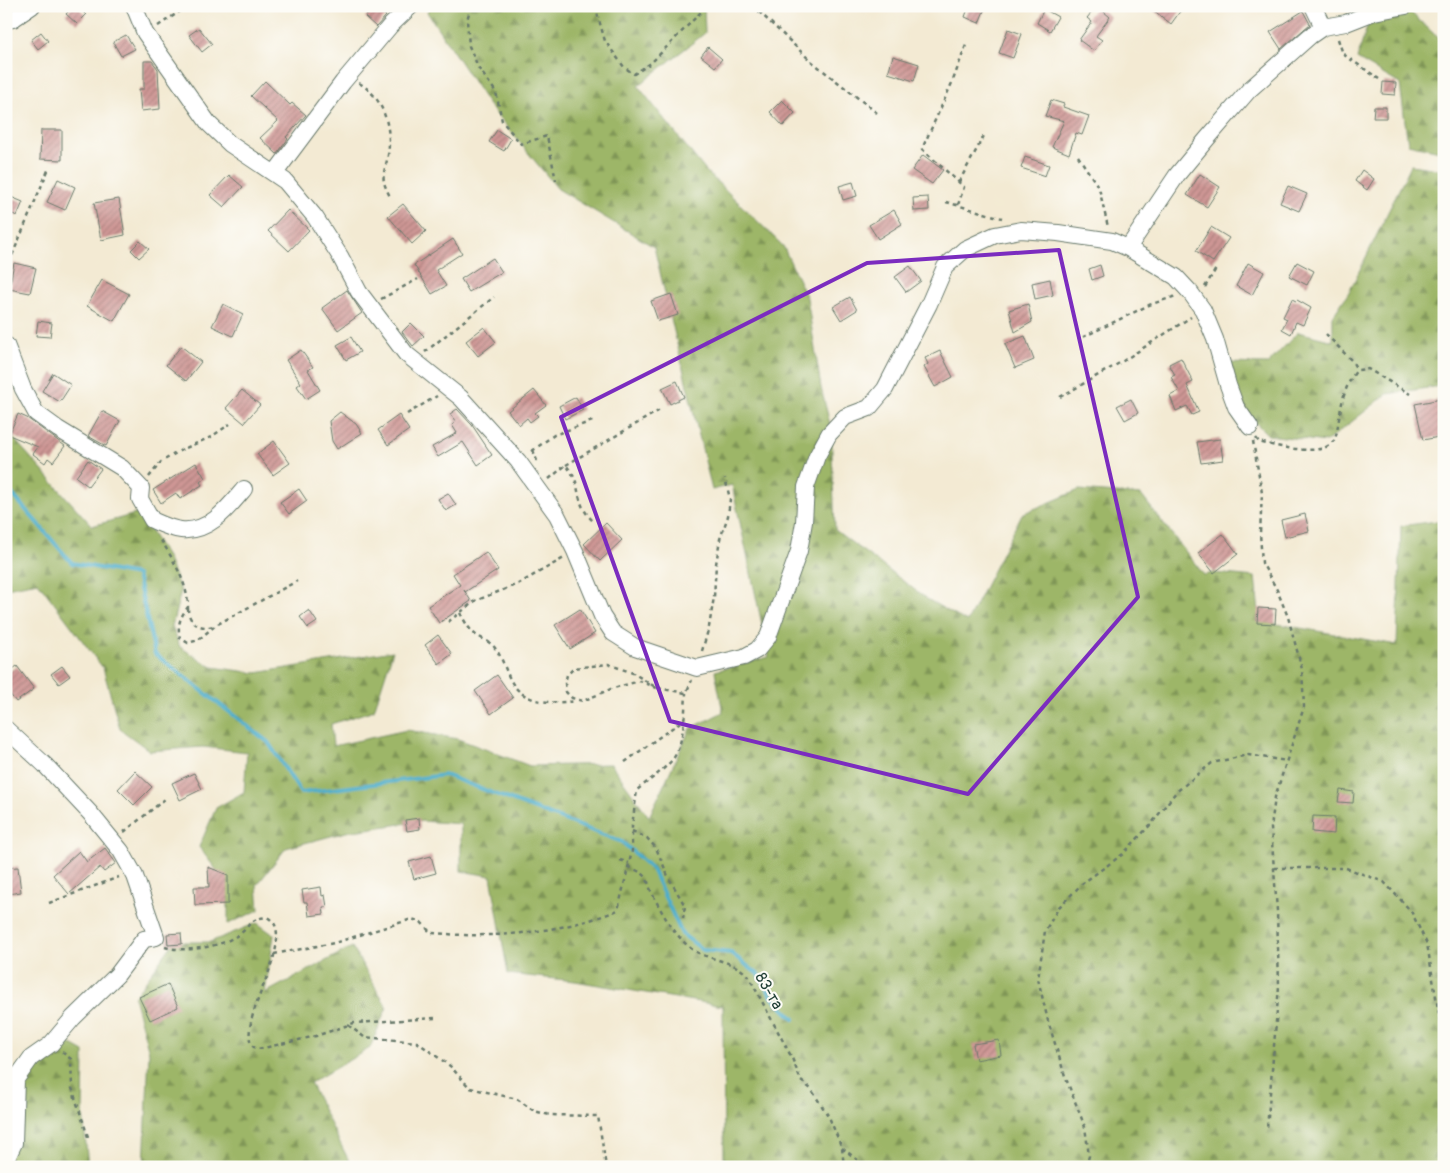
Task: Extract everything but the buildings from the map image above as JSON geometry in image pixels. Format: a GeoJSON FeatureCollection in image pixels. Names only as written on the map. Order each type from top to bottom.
{"type":"FeatureCollection","features":[{"type":"Feature","properties":{"kind":"street"},"geometry":{"type":"LineString","coordinates":[[6,20],[13,19],[32,6]]}},
{"type":"Feature","properties":{"kind":"street"},"geometry":{"type":"LineString","coordinates":[[134,6],[144,33],[209,124],[230,144],[285,181],[315,217],[369,306],[406,354],[461,398],[518,461],[557,515],[575,551],[602,616],[613,633],[635,647],[698,668],[744,657],[758,650],[768,636],[799,550],[804,522],[806,487],[817,456],[829,434],[844,416],[869,408],[885,389],[929,304],[945,268],[965,249],[995,235],[1021,230],[1112,241],[1128,248],[1176,277],[1196,301],[1215,339],[1236,407],[1250,427]]}},
{"type":"Feature","properties":{"kind":"street"},"geometry":{"type":"LineString","coordinates":[[275,173],[343,82],[390,26],[411,6]]}},
{"type":"Feature","properties":{"kind":"street"},"geometry":{"type":"LineString","coordinates":[[1313,6],[1329,26]]}},
{"type":"Feature","properties":{"kind":"street"},"geometry":{"type":"LineString","coordinates":[[1128,248],[1177,175],[1243,98],[1310,36],[1329,26],[1374,12],[1406,6]]}},
{"type":"Feature","properties":{"kind":"street"},"geometry":{"type":"LineString","coordinates":[[6,344],[23,389],[36,413],[58,429],[122,468],[141,488],[140,499],[152,520],[181,530],[198,529],[209,524],[228,509],[244,489]]}},
{"type":"Feature","properties":{"kind":"street"},"geometry":{"type":"LineString","coordinates":[[6,729],[90,813],[121,851],[132,872],[156,937],[144,939],[117,975],[73,1018],[51,1044],[30,1058],[11,1076],[14,1143],[6,1160]]}},
{"type":"Feature","properties":{"kind":"path"},"geometry":{"type":"LineString","coordinates":[[144,33],[188,6]]}},
{"type":"Feature","properties":{"kind":"path"},"geometry":{"type":"LineString","coordinates":[[471,6],[467,20],[469,46],[479,69],[496,92],[502,121],[521,144],[547,136],[556,181]]}},
{"type":"Feature","properties":{"kind":"path"},"geometry":{"type":"LineString","coordinates":[[595,6],[605,41],[624,67],[634,74],[651,63],[707,6]]}},
{"type":"Feature","properties":{"kind":"path"},"geometry":{"type":"LineString","coordinates":[[753,6],[811,61],[877,113]]}},
{"type":"Feature","properties":{"kind":"path"},"geometry":{"type":"LineString","coordinates":[[1329,26],[1343,54],[1379,79]]}},
{"type":"Feature","properties":{"kind":"path"},"geometry":{"type":"LineString","coordinates":[[958,206],[964,187],[922,149],[952,83],[966,45]]}},
{"type":"Feature","properties":{"kind":"path"},"geometry":{"type":"LineString","coordinates":[[343,82],[354,81],[368,89],[381,105],[388,130],[388,152],[384,181],[390,197]]}},
{"type":"Feature","properties":{"kind":"path"},"geometry":{"type":"LineString","coordinates":[[960,182],[985,134]]}},
{"type":"Feature","properties":{"kind":"path"},"geometry":{"type":"LineString","coordinates":[[1078,156],[1099,188],[1112,241]]}},
{"type":"Feature","properties":{"kind":"path"},"geometry":{"type":"LineString","coordinates":[[6,270],[49,168]]}},
{"type":"Feature","properties":{"kind":"path"},"geometry":{"type":"LineString","coordinates":[[946,202],[1002,218],[1021,230]]}},
{"type":"Feature","properties":{"kind":"path"},"geometry":{"type":"LineString","coordinates":[[1060,397],[1123,361],[1196,301],[1217,267]]}},
{"type":"Feature","properties":{"kind":"path"},"geometry":{"type":"LineString","coordinates":[[369,306],[418,279]]}},
{"type":"Feature","properties":{"kind":"path"},"geometry":{"type":"LineString","coordinates":[[414,360],[494,297]]}},
{"type":"Feature","properties":{"kind":"path"},"geometry":{"type":"LineString","coordinates":[[1083,337],[1150,305],[1196,301]]}},
{"type":"Feature","properties":{"kind":"path"},"geometry":{"type":"LineString","coordinates":[[1326,334],[1352,361],[1357,370]]}},
{"type":"Feature","properties":{"kind":"path"},"geometry":{"type":"LineString","coordinates":[[1250,427],[1259,442],[1273,446],[1317,449],[1326,447],[1335,440],[1343,394],[1350,378],[1357,370],[1368,369],[1410,394]]}},
{"type":"Feature","properties":{"kind":"path"},"geometry":{"type":"LineString","coordinates":[[407,414],[449,389]]}},
{"type":"Feature","properties":{"kind":"path"},"geometry":{"type":"LineString","coordinates":[[544,483],[566,465],[660,410]]}},
{"type":"Feature","properties":{"kind":"path"},"geometry":{"type":"LineString","coordinates":[[518,461],[554,436],[595,420]]}},
{"type":"Feature","properties":{"kind":"path"},"geometry":{"type":"LineString","coordinates":[[141,488],[161,462],[181,450],[211,437],[230,424]]}},
{"type":"Feature","properties":{"kind":"path"},"geometry":{"type":"LineString","coordinates":[[1250,427],[1262,493],[1260,533],[1262,563],[1277,590],[1288,617],[1302,669],[1304,707],[1275,797],[1273,813],[1274,868],[1278,911],[1279,986],[1267,1129]]}},
{"type":"Feature","properties":{"kind":"path"},"geometry":{"type":"LineString","coordinates":[[533,450],[539,467]]}},
{"type":"Feature","properties":{"kind":"path"},"geometry":{"type":"LineString","coordinates":[[566,465],[576,480],[579,498],[585,513],[593,521]]}},
{"type":"Feature","properties":{"kind":"path"},"geometry":{"type":"LineString","coordinates":[[274,954],[334,943],[412,919],[421,922],[431,933],[486,935],[547,929],[604,916],[618,910],[632,851],[632,831],[637,790],[674,758],[684,719],[686,693],[698,668],[709,627],[720,539],[728,516],[730,499],[725,478]]}},
{"type":"Feature","properties":{"kind":"path"},"geometry":{"type":"LineString","coordinates":[[152,520],[182,582],[188,599],[188,613],[195,624],[205,628],[216,625]]}},
{"type":"Feature","properties":{"kind":"path"},"geometry":{"type":"LineString","coordinates":[[448,622],[475,601],[518,584],[575,551]]}},
{"type":"Feature","properties":{"kind":"path"},"geometry":{"type":"LineString","coordinates":[[188,607],[182,616],[178,629],[180,638],[188,643],[198,640],[216,625],[297,581]]}},
{"type":"Feature","properties":{"kind":"path"},"geometry":{"type":"LineString","coordinates":[[460,613],[474,634],[494,646],[502,659],[511,682],[524,696],[544,702],[561,703],[589,700],[613,688],[640,681],[657,688],[686,693]]}},
{"type":"Feature","properties":{"kind":"path"},"geometry":{"type":"LineString","coordinates":[[577,701],[569,695],[565,683],[570,671],[578,666],[608,664],[633,673],[657,688]]}},
{"type":"Feature","properties":{"kind":"path"},"geometry":{"type":"LineString","coordinates":[[625,762],[684,719]]}},
{"type":"Feature","properties":{"kind":"path"},"geometry":{"type":"LineString","coordinates":[[1086,1167],[1089,1156],[1085,1127],[1048,1022],[1038,979],[1045,931],[1059,907],[1084,883],[1123,854],[1152,823],[1176,792],[1212,763],[1248,755],[1287,761]]}},
{"type":"Feature","properties":{"kind":"path"},"geometry":{"type":"LineString","coordinates":[[113,841],[165,799]]}},
{"type":"Feature","properties":{"kind":"path"},"geometry":{"type":"LineString","coordinates":[[632,831],[647,838],[656,848],[668,876],[685,906],[683,918]]}},
{"type":"Feature","properties":{"kind":"path"},"geometry":{"type":"LineString","coordinates":[[620,860],[629,863]]}},
{"type":"Feature","properties":{"kind":"path","name":"83-та"},"geometry":{"type":"LineString","coordinates":[[628,867],[645,875],[666,922],[689,947],[699,954],[733,964],[744,971],[749,977],[792,1058],[800,1080],[811,1089],[828,1116],[842,1148],[844,1167]]}},
{"type":"Feature","properties":{"kind":"path"},"geometry":{"type":"LineString","coordinates":[[1274,868],[1346,868],[1384,882],[1411,911],[1427,944],[1444,1044]]}},
{"type":"Feature","properties":{"kind":"path"},"geometry":{"type":"LineString","coordinates":[[49,903],[132,872]]}},
{"type":"Feature","properties":{"kind":"path"},"geometry":{"type":"LineString","coordinates":[[156,937],[163,947],[174,950],[214,946],[238,935],[255,918],[267,917],[274,923],[277,936],[274,954],[251,1024],[249,1039],[251,1045],[257,1048],[268,1048],[316,1036],[354,1023],[436,1018]]}},
{"type":"Feature","properties":{"kind":"path"},"geometry":{"type":"LineString","coordinates":[[348,1025],[364,1037],[417,1042],[450,1066],[470,1088],[516,1099],[534,1111],[542,1113],[598,1116],[606,1167]]}},
{"type":"Feature","properties":{"kind":"path"},"geometry":{"type":"LineString","coordinates":[[51,1044],[71,1059],[72,1088],[88,1137]]}},
{"type":"Feature","properties":{"kind":"path"},"geometry":{"type":"LineString","coordinates":[[842,1148],[867,1167]]}},
{"type":"Feature","properties":{"kind":"highlighted area"},"geometry":{"type":"Polygon","coordinates":[[[1059,250],[1138,597],[968,794],[670,721],[561,417],[867,263],[1059,250]]]}},
{"type":"Feature","properties":{"kind":"green space"},"geometry":{"type":"Polygon","coordinates":[[[432,6],[704,6],[705,33],[638,86],[705,170],[783,246],[807,298],[821,388],[831,428],[835,530],[927,599],[967,622],[1022,514],[1079,490],[1141,495],[1204,575],[1214,573],[1255,577],[1260,621],[1397,645],[1401,526],[1444,520],[1444,1167],[724,1167],[723,1006],[575,981],[508,974],[491,876],[461,871],[461,824],[422,821],[346,832],[286,848],[257,885],[259,910],[228,924],[228,898],[224,880],[199,847],[216,808],[244,792],[247,752],[203,747],[150,751],[120,729],[103,668],[38,582],[6,588],[6,430],[92,526],[139,513],[167,557],[181,591],[172,626],[180,647],[212,667],[256,673],[393,651],[374,710],[331,724],[333,746],[407,730],[458,739],[530,766],[611,764],[649,817],[690,729],[723,712],[715,671],[769,657],[732,485],[712,490],[654,247],[558,189],[488,104],[427,12],[432,6]]]}},
{"type":"Feature","properties":{"kind":"green space"},"geometry":{"type":"Polygon","coordinates":[[[1373,8],[1408,10],[1444,43],[1444,152],[1408,144],[1400,84],[1357,59],[1373,8]]]}},
{"type":"Feature","properties":{"kind":"green space"},"geometry":{"type":"Polygon","coordinates":[[[1411,165],[1444,170],[1444,394],[1441,386],[1387,394],[1326,442],[1268,435],[1240,407],[1225,363],[1268,364],[1298,332],[1333,341],[1333,316],[1349,292],[1411,165]]]}},
{"type":"Feature","properties":{"kind":"green space"},"geometry":{"type":"Polygon","coordinates":[[[257,923],[274,935],[265,993],[352,947],[387,1007],[370,1048],[310,1083],[352,1167],[144,1167],[149,1052],[134,997],[174,942],[210,942],[257,923]]]}},
{"type":"Feature","properties":{"kind":"green space"},"geometry":{"type":"Polygon","coordinates":[[[68,1043],[84,1052],[83,1113],[88,1167],[8,1167],[21,1071],[68,1043]]]}},
{"type":"Feature","properties":{"kind":"waterway"},"geometry":{"type":"LineString","coordinates":[[6,487],[72,563],[137,575],[155,654],[268,742],[301,793],[445,775],[622,842],[652,869],[682,934],[703,950],[731,953],[759,975],[773,998],[794,1019]]}}]}
